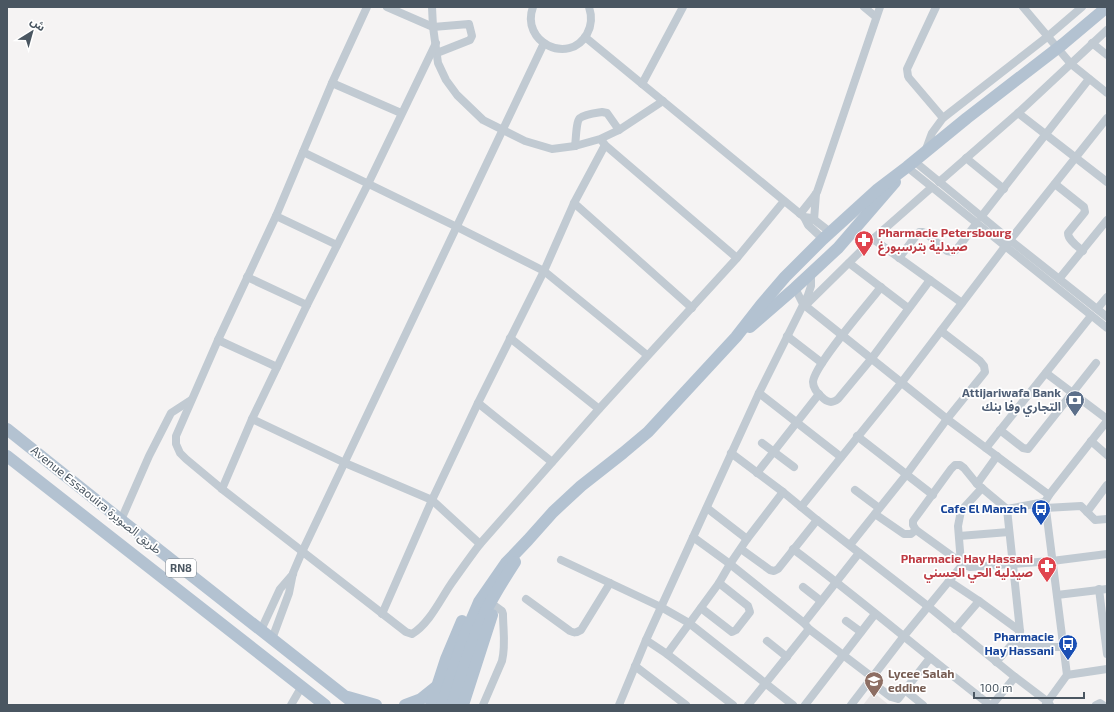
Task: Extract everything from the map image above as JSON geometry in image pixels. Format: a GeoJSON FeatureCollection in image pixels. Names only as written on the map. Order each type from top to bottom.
{"type":"FeatureCollection","features":[{"type":"Feature","properties":{"kind":"main road"},"geometry":{"type":"LineString","coordinates":[[452,705],[478,627],[497,582],[509,559],[566,499],[648,432],[736,337],[760,305],[785,277],[829,234],[878,189],[1107,7]]}},
{"type":"Feature","properties":{"kind":"main road"},"geometry":{"type":"LineString","coordinates":[[736,337],[811,274],[842,244],[911,164]]}},
{"type":"Feature","properties":{"kind":"main road"},"geometry":{"type":"LineString","coordinates":[[829,234],[840,235],[842,244]]}},
{"type":"Feature","properties":{"kind":"main road"},"geometry":{"type":"LineString","coordinates":[[785,277],[789,284],[795,288]]}},
{"type":"Feature","properties":{"kind":"main road","name":"Avenue Essaouira طريق الصويرة"},"geometry":{"type":"LineString","coordinates":[[7,429],[356,705]]}},
{"type":"Feature","properties":{"kind":"main road","name":"Avenue Essaouira طريق الصويرة"},"geometry":{"type":"LineString","coordinates":[[7,456],[325,705]]}},
{"type":"Feature","properties":{"kind":"main road"},"geometry":{"type":"LineString","coordinates":[[463,705],[495,606],[497,582]]}},
{"type":"Feature","properties":{"kind":"main road"},"geometry":{"type":"LineString","coordinates":[[431,705],[452,645],[464,617],[477,593],[484,586],[497,582]]}},
{"type":"Feature","properties":{"kind":"main road"},"geometry":{"type":"LineString","coordinates":[[442,705],[468,626],[479,602],[497,582]]}},
{"type":"Feature","properties":{"kind":"main road"},"geometry":{"type":"LineString","coordinates":[[405,705],[421,699],[437,686]]}},
{"type":"Feature","properties":{"kind":"main road"},"geometry":{"type":"LineString","coordinates":[[341,694],[376,705]]}},
{"type":"Feature","properties":{"kind":"street"},"geometry":{"type":"LineString","coordinates":[[367,7],[332,83],[276,216],[191,400],[176,436],[176,444],[186,459],[222,489],[406,632],[412,634],[418,631],[442,600],[464,564],[480,544],[647,355],[737,258],[784,201]]}},
{"type":"Feature","properties":{"kind":"street"},"geometry":{"type":"LineString","coordinates":[[387,7],[433,27],[467,23],[470,27],[472,36],[469,41],[437,53]]}},
{"type":"Feature","properties":{"kind":"street"},"geometry":{"type":"LineString","coordinates":[[432,7],[438,63],[446,80],[457,95],[483,120],[525,141],[552,149],[603,142],[737,258]]}},
{"type":"Feature","properties":{"kind":"street"},"geometry":{"type":"LineString","coordinates":[[533,7],[531,19],[532,26],[538,39],[544,44],[556,49],[575,46],[585,37],[591,22],[589,7]]}},
{"type":"Feature","properties":{"kind":"street"},"geometry":{"type":"LineString","coordinates":[[642,84],[683,7]]}},
{"type":"Feature","properties":{"kind":"street"},"geometry":{"type":"LineString","coordinates":[[864,7],[876,17]]}},
{"type":"Feature","properties":{"kind":"street"},"geometry":{"type":"LineString","coordinates":[[814,220],[817,192],[880,7]]}},
{"type":"Feature","properties":{"kind":"street"},"geometry":{"type":"LineString","coordinates":[[936,7],[908,66],[907,72],[909,78],[943,118]]}},
{"type":"Feature","properties":{"kind":"street"},"geometry":{"type":"LineString","coordinates":[[1023,7],[1071,64],[1107,93]]}},
{"type":"Feature","properties":{"kind":"street"},"geometry":{"type":"LineString","coordinates":[[924,153],[932,133],[943,118],[1047,37],[1082,7]]}},
{"type":"Feature","properties":{"kind":"street"},"geometry":{"type":"LineString","coordinates":[[939,182],[1018,113],[1107,30]]}},
{"type":"Feature","properties":{"kind":"street"},"geometry":{"type":"LineString","coordinates":[[585,37],[802,215],[808,224],[829,234]]}},
{"type":"Feature","properties":{"kind":"street"},"geometry":{"type":"LineString","coordinates":[[222,489],[252,419],[436,43]]}},
{"type":"Feature","properties":{"kind":"street"},"geometry":{"type":"LineString","coordinates":[[1092,43],[1107,55]]}},
{"type":"Feature","properties":{"kind":"street"},"geometry":{"type":"LineString","coordinates":[[272,639],[289,593],[293,573],[302,552],[457,227],[502,129],[544,44]]}},
{"type":"Feature","properties":{"kind":"street"},"geometry":{"type":"LineString","coordinates":[[981,217],[1089,79]]}},
{"type":"Feature","properties":{"kind":"street"},"geometry":{"type":"LineString","coordinates":[[332,83],[402,113]]}},
{"type":"Feature","properties":{"kind":"street"},"geometry":{"type":"LineString","coordinates":[[382,614],[432,500],[478,403],[544,271],[603,142],[663,101]]}},
{"type":"Feature","properties":{"kind":"street"},"geometry":{"type":"LineString","coordinates":[[575,146],[577,123],[578,119],[582,117],[605,112],[619,130]]}},
{"type":"Feature","properties":{"kind":"street"},"geometry":{"type":"LineString","coordinates":[[1018,113],[1107,182]]}},
{"type":"Feature","properties":{"kind":"street"},"geometry":{"type":"LineString","coordinates":[[801,507],[902,382],[1010,240],[1107,118]]}},
{"type":"Feature","properties":{"kind":"street"},"geometry":{"type":"LineString","coordinates":[[303,152],[544,271],[647,355]]}},
{"type":"Feature","properties":{"kind":"street"},"geometry":{"type":"LineString","coordinates":[[966,158],[1004,189]]}},
{"type":"Feature","properties":{"kind":"street"},"geometry":{"type":"LineString","coordinates":[[911,164],[939,182],[1107,317]]}},
{"type":"Feature","properties":{"kind":"street"},"geometry":{"type":"LineString","coordinates":[[911,164],[931,188],[1107,328]]}},
{"type":"Feature","properties":{"kind":"street"},"geometry":{"type":"LineString","coordinates":[[1054,184],[1084,207],[1084,212],[1068,234],[1069,238],[1083,250]]}},
{"type":"Feature","properties":{"kind":"street"},"geometry":{"type":"LineString","coordinates":[[804,305],[873,239],[931,188]]}},
{"type":"Feature","properties":{"kind":"street"},"geometry":{"type":"LineString","coordinates":[[802,215],[817,192]]}},
{"type":"Feature","properties":{"kind":"street"},"geometry":{"type":"LineString","coordinates":[[574,203],[692,308]]}},
{"type":"Feature","properties":{"kind":"street"},"geometry":{"type":"LineString","coordinates":[[802,215],[810,217],[829,234]]}},
{"type":"Feature","properties":{"kind":"street"},"geometry":{"type":"LineString","coordinates":[[276,216],[337,245]]}},
{"type":"Feature","properties":{"kind":"street"},"geometry":{"type":"LineString","coordinates":[[1059,279],[1107,220]]}},
{"type":"Feature","properties":{"kind":"street"},"geometry":{"type":"LineString","coordinates":[[899,258],[919,232],[927,234],[948,250],[953,252],[976,224]]}},
{"type":"Feature","properties":{"kind":"street"},"geometry":{"type":"LineString","coordinates":[[873,239],[962,302]]}},
{"type":"Feature","properties":{"kind":"street"},"geometry":{"type":"LineString","coordinates":[[849,262],[908,308]]}},
{"type":"Feature","properties":{"kind":"street"},"geometry":{"type":"LineString","coordinates":[[621,704],[646,640],[731,453],[787,336],[804,305],[810,291],[811,274]]}},
{"type":"Feature","properties":{"kind":"street"},"geometry":{"type":"LineString","coordinates":[[247,277],[307,305]]}},
{"type":"Feature","properties":{"kind":"street"},"geometry":{"type":"LineString","coordinates":[[882,287],[842,335],[822,363],[813,381],[814,388],[828,402],[836,401],[872,358],[930,280]]}},
{"type":"Feature","properties":{"kind":"street"},"geometry":{"type":"LineString","coordinates":[[731,453],[929,607],[1048,704],[1067,675],[1046,502],[997,456],[947,419],[804,305],[795,288]]}},
{"type":"Feature","properties":{"kind":"street"},"geometry":{"type":"LineString","coordinates":[[1097,309],[1107,296]]}},
{"type":"Feature","properties":{"kind":"street"},"geometry":{"type":"LineString","coordinates":[[986,448],[1091,316]]}},
{"type":"Feature","properties":{"kind":"street"},"geometry":{"type":"LineString","coordinates":[[850,546],[986,370],[980,361],[941,331]]}},
{"type":"Feature","properties":{"kind":"street"},"geometry":{"type":"LineString","coordinates":[[787,336],[822,363]]}},
{"type":"Feature","properties":{"kind":"street"},"geometry":{"type":"LineString","coordinates":[[510,338],[599,409]]}},
{"type":"Feature","properties":{"kind":"street"},"geometry":{"type":"LineString","coordinates":[[218,340],[277,367]]}},
{"type":"Feature","properties":{"kind":"street"},"geometry":{"type":"LineString","coordinates":[[1000,430],[1023,448],[1028,450],[1096,363]]}},
{"type":"Feature","properties":{"kind":"street"},"geometry":{"type":"LineString","coordinates":[[1046,373],[1107,420],[1046,502]]}},
{"type":"Feature","properties":{"kind":"street"},"geometry":{"type":"LineString","coordinates":[[759,394],[841,457]]}},
{"type":"Feature","properties":{"kind":"street"},"geometry":{"type":"LineString","coordinates":[[757,472],[819,394]]}},
{"type":"Feature","properties":{"kind":"street"},"geometry":{"type":"LineString","coordinates":[[121,520],[149,456],[171,413],[191,400]]}},
{"type":"Feature","properties":{"kind":"street"},"geometry":{"type":"LineString","coordinates":[[478,403],[552,462]]}},
{"type":"Feature","properties":{"kind":"street"},"geometry":{"type":"LineString","coordinates":[[252,419],[345,463],[432,500],[480,544]]}},
{"type":"Feature","properties":{"kind":"street"},"geometry":{"type":"LineString","coordinates":[[857,436],[933,495]]}},
{"type":"Feature","properties":{"kind":"street"},"geometry":{"type":"LineString","coordinates":[[1091,441],[1107,454]]}},
{"type":"Feature","properties":{"kind":"street"},"geometry":{"type":"LineString","coordinates":[[762,443],[794,467]]}},
{"type":"Feature","properties":{"kind":"street"},"geometry":{"type":"LineString","coordinates":[[851,705],[962,564],[958,526],[961,511],[979,486],[997,456]]}},
{"type":"Feature","properties":{"kind":"street"},"geometry":{"type":"LineString","coordinates":[[996,662],[1020,635],[1014,564],[1007,509],[979,486],[960,465],[956,465],[951,469],[914,521],[913,525],[916,530],[962,564],[972,568],[1014,564],[1052,561],[1107,554]]}},
{"type":"Feature","properties":{"kind":"street"},"geometry":{"type":"LineString","coordinates":[[1086,512],[1107,485]]}},
{"type":"Feature","properties":{"kind":"street"},"geometry":{"type":"LineString","coordinates":[[855,490],[904,534],[911,534],[916,530]]}},
{"type":"Feature","properties":{"kind":"street"},"geometry":{"type":"LineString","coordinates":[[667,654],[720,583],[730,564],[783,492]]}},
{"type":"Feature","properties":{"kind":"street"},"geometry":{"type":"LineString","coordinates":[[1007,509],[1046,502],[1080,506],[1083,507],[1095,520],[1107,519]]}},
{"type":"Feature","properties":{"kind":"street"},"geometry":{"type":"LineString","coordinates":[[707,508],[748,539]]}},
{"type":"Feature","properties":{"kind":"street"},"geometry":{"type":"LineString","coordinates":[[741,549],[772,571],[778,569],[816,520]]}},
{"type":"Feature","properties":{"kind":"street"},"geometry":{"type":"LineString","coordinates":[[959,536],[1009,532]]}},
{"type":"Feature","properties":{"kind":"street"},"geometry":{"type":"LineString","coordinates":[[693,537],[730,564],[844,655],[894,699],[898,699],[906,691],[930,658]]}},
{"type":"Feature","properties":{"kind":"street"},"geometry":{"type":"LineString","coordinates":[[793,549],[991,705],[1015,677]]}},
{"type":"Feature","properties":{"kind":"street"},"geometry":{"type":"LineString","coordinates":[[748,705],[787,656],[807,626],[821,601],[859,553]]}},
{"type":"Feature","properties":{"kind":"street"},"geometry":{"type":"LineString","coordinates":[[561,560],[661,606],[689,623],[793,705]]}},
{"type":"Feature","properties":{"kind":"street"},"geometry":{"type":"LineString","coordinates":[[261,630],[280,589],[293,573]]}},
{"type":"Feature","properties":{"kind":"street"},"geometry":{"type":"LineString","coordinates":[[949,581],[1020,631]]}},
{"type":"Feature","properties":{"kind":"street"},"geometry":{"type":"LineString","coordinates":[[526,600],[570,631],[577,632],[581,630],[610,583]]}},
{"type":"Feature","properties":{"kind":"street"},"geometry":{"type":"LineString","coordinates":[[700,608],[732,632],[736,630],[750,612],[748,606],[720,583]]}},
{"type":"Feature","properties":{"kind":"street"},"geometry":{"type":"LineString","coordinates":[[803,587],[821,601]]}},
{"type":"Feature","properties":{"kind":"street"},"geometry":{"type":"LineString","coordinates":[[1057,595],[1103,589],[1107,654]]}},
{"type":"Feature","properties":{"kind":"street"},"geometry":{"type":"LineString","coordinates":[[956,629],[979,601]]}},
{"type":"Feature","properties":{"kind":"street"},"geometry":{"type":"LineString","coordinates":[[483,705],[502,661],[505,645],[504,614],[495,606]]}},
{"type":"Feature","properties":{"kind":"street"},"geometry":{"type":"LineString","coordinates":[[805,705],[875,614]]}},
{"type":"Feature","properties":{"kind":"street"},"geometry":{"type":"LineString","coordinates":[[846,620],[861,632]]}},
{"type":"Feature","properties":{"kind":"street"},"geometry":{"type":"LineString","coordinates":[[646,640],[667,654],[734,705]]}},
{"type":"Feature","properties":{"kind":"street"},"geometry":{"type":"LineString","coordinates":[[767,641],[787,656]]}},
{"type":"Feature","properties":{"kind":"street"},"geometry":{"type":"LineString","coordinates":[[1015,642],[1024,647],[1064,647]]}},
{"type":"Feature","properties":{"kind":"street"},"geometry":{"type":"LineString","coordinates":[[635,666],[684,705]]}},
{"type":"Feature","properties":{"kind":"street"},"geometry":{"type":"LineString","coordinates":[[1067,675],[1107,669]]}},
{"type":"Feature","properties":{"kind":"street"},"geometry":{"type":"LineString","coordinates":[[291,705],[302,686]]}},
{"type":"Feature","properties":{"kind":"street"},"geometry":{"type":"LineString","coordinates":[[906,691],[923,705]]}},
{"type":"Feature","properties":{"kind":"street"},"geometry":{"type":"LineString","coordinates":[[1096,705],[1100,703],[1103,705],[1107,701]]}},
{"type":"Feature","properties":{"kind":"shaded area","name":"Lycee Salah eddine"},"geometry":{"type":"Polygon","coordinates":[[[873,692],[889,705],[863,705],[873,692]]]}},
{"type":"Feature","properties":{"kind":"place","name":"Pharmacie Petersbourg صيدلية بترسبورغ"},"geometry":{"type":"Point","coordinates":[864,257]}},
{"type":"Feature","properties":{"kind":"place","name":"Attijariwafa Bank التجاري وفا بنك"},"geometry":{"type":"Point","coordinates":[1075,417]}},
{"type":"Feature","properties":{"kind":"place","name":"Cafe El Manzeh"},"geometry":{"type":"Point","coordinates":[1041,526]}},
{"type":"Feature","properties":{"kind":"place","name":"Pharmacie Hay Hassani صيدلية الحي الحسني"},"geometry":{"type":"Point","coordinates":[1047,583]}},
{"type":"Feature","properties":{"kind":"place","name":"Pharmacie Hay Hassani"},"geometry":{"type":"Point","coordinates":[1068,661]}},
{"type":"Feature","properties":{"kind":"place","name":"Lycee Salah eddine"},"geometry":{"type":"Point","coordinates":[874,698]}}]}
